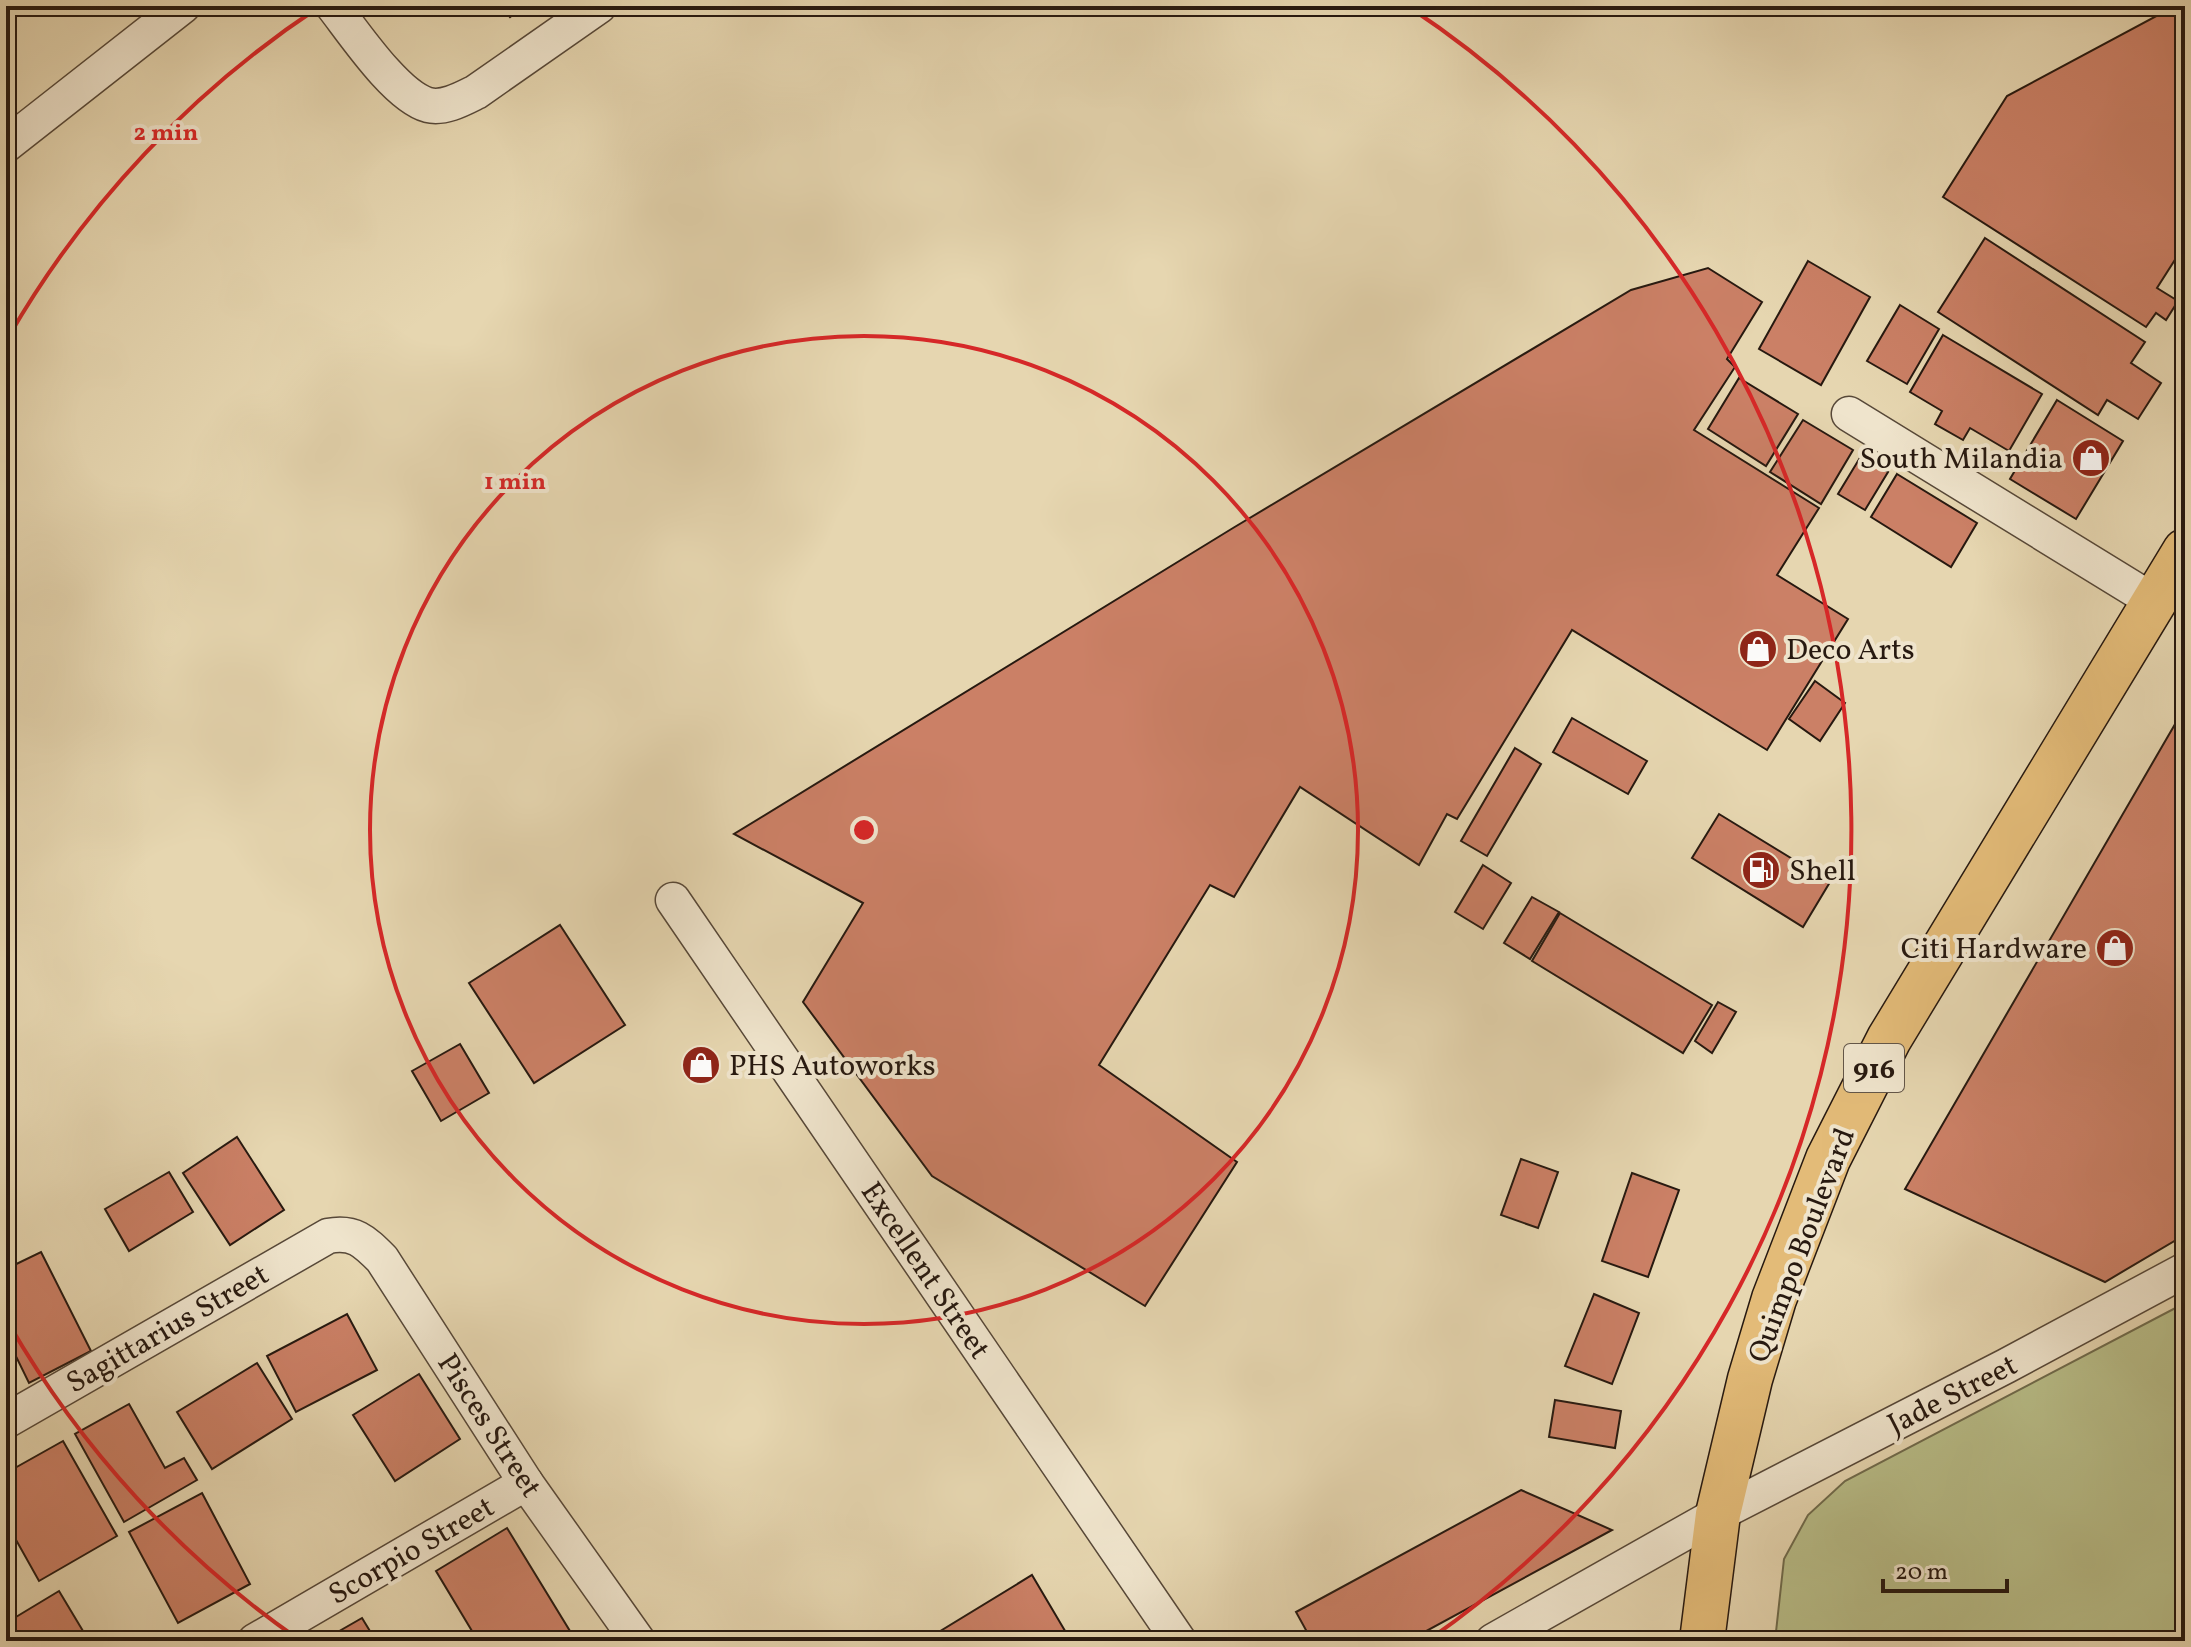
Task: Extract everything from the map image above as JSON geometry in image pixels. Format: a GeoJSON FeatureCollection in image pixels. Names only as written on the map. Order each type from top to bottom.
{"type":"FeatureCollection","features":[{"type":"Feature","properties":{"kind":"main road","name":"Quimpo Boulevard"},"geometry":{"type":"LineString","coordinates":[[1702,1641],[1718,1514],[1750,1379],[1774,1299],[1828,1159],[1889,1039],[2185,551]]}},
{"type":"Feature","properties":{"kind":"street"},"geometry":{"type":"LineString","coordinates":[[6,145],[183,6]]}},
{"type":"Feature","properties":{"kind":"street"},"geometry":{"type":"LineString","coordinates":[[333,6],[385,73],[407,93],[429,106],[453,103],[476,92],[599,6]]}},
{"type":"Feature","properties":{"kind":"street"},"geometry":{"type":"LineString","coordinates":[[1849,414],[2155,602]]}},
{"type":"Feature","properties":{"kind":"street","name":"Excellent Street"},"geometry":{"type":"LineString","coordinates":[[673,900],[1179,1641]]}},
{"type":"Feature","properties":{"kind":"street","name":"Pisces Street"},"geometry":{"type":"LineString","coordinates":[[328,1236],[343,1233],[364,1241],[382,1259],[526,1483],[638,1641]]}},
{"type":"Feature","properties":{"kind":"street","name":"Sagittarius Street"},"geometry":{"type":"LineString","coordinates":[[6,1421],[328,1236]]}},
{"type":"Feature","properties":{"kind":"street","name":"Jade Street"},"geometry":{"type":"LineString","coordinates":[[1493,1641],[1718,1514],[2185,1270]]}},
{"type":"Feature","properties":{"kind":"street","name":"Scorpio Street"},"geometry":{"type":"LineString","coordinates":[[255,1641],[526,1483]]}},
{"type":"Feature","properties":{"kind":"green space"},"geometry":{"type":"Polygon","coordinates":[[[2185,1303],[2185,1641],[1775,1641],[1784,1559],[1808,1515],[1845,1481],[2185,1303]]]}},
{"type":"Feature","properties":{"kind":"building"},"geometry":{"type":"Polygon","coordinates":[[[501,6],[524,6],[510,17],[501,6]]]}},
{"type":"Feature","properties":{"kind":"building"},"geometry":{"type":"Polygon","coordinates":[[[2175,6],[2185,6],[2185,244],[2157,288],[2178,301],[2166,320],[2156,313],[2146,327],[1943,197],[2007,96],[2175,6]]]}},
{"type":"Feature","properties":{"kind":"building"},"geometry":{"type":"Polygon","coordinates":[[[1985,238],[2145,342],[2131,363],[2161,383],[2138,419],[2107,400],[2098,415],[1938,312],[1985,238]]]}},
{"type":"Feature","properties":{"kind":"building"},"geometry":{"type":"Polygon","coordinates":[[[1808,261],[1870,297],[1821,385],[1759,349],[1808,261]]]}},
{"type":"Feature","properties":{"kind":"building"},"geometry":{"type":"Polygon","coordinates":[[[1708,268],[1762,302],[1727,359],[1735,367],[1694,430],[1819,508],[1777,575],[1848,619],[1767,750],[1572,630],[1457,819],[1447,814],[1419,865],[1300,787],[1234,897],[1210,885],[1099,1065],[1237,1162],[1145,1306],[932,1176],[803,1002],[863,903],[734,834],[1233,528],[1631,290],[1708,268]]]}},
{"type":"Feature","properties":{"kind":"building"},"geometry":{"type":"Polygon","coordinates":[[[1900,305],[1939,329],[1907,384],[1867,361],[1900,305]]]}},
{"type":"Feature","properties":{"kind":"building"},"geometry":{"type":"Polygon","coordinates":[[[1943,335],[2042,394],[2009,451],[1970,428],[1963,440],[1935,424],[1942,411],[1910,392],[1943,335]]]}},
{"type":"Feature","properties":{"kind":"building"},"geometry":{"type":"Polygon","coordinates":[[[1739,378],[1798,414],[1766,466],[1708,429],[1739,378]]]}},
{"type":"Feature","properties":{"kind":"building"},"geometry":{"type":"Polygon","coordinates":[[[2057,400],[2123,441],[2076,519],[2010,479],[2057,400]]]}},
{"type":"Feature","properties":{"kind":"building"},"geometry":{"type":"Polygon","coordinates":[[[1803,420],[1853,450],[1821,504],[1770,472],[1803,420]]]}},
{"type":"Feature","properties":{"kind":"building"},"geometry":{"type":"Polygon","coordinates":[[[1861,456],[1888,472],[1865,510],[1838,494],[1861,456]]]}},
{"type":"Feature","properties":{"kind":"building"},"geometry":{"type":"Polygon","coordinates":[[[1897,474],[1977,523],[1951,567],[1871,517],[1897,474]]]}},
{"type":"Feature","properties":{"kind":"building"},"geometry":{"type":"Polygon","coordinates":[[[1815,681],[1845,703],[1820,741],[1789,719],[1815,681]]]}},
{"type":"Feature","properties":{"kind":"building","name":"Citi Hardware"},"geometry":{"type":"Polygon","coordinates":[[[2185,707],[2185,1224],[2176,1240],[2105,1282],[1905,1189],[2185,707]]]}},
{"type":"Feature","properties":{"kind":"building"},"geometry":{"type":"Polygon","coordinates":[[[1572,718],[1647,761],[1628,794],[1553,752],[1572,718]]]}},
{"type":"Feature","properties":{"kind":"building"},"geometry":{"type":"Polygon","coordinates":[[[1515,748],[1541,764],[1487,856],[1461,841],[1515,748]]]}},
{"type":"Feature","properties":{"kind":"building","name":"Shell"},"geometry":{"type":"Polygon","coordinates":[[[1719,814],[1830,882],[1803,927],[1692,858],[1719,814]]]}},
{"type":"Feature","properties":{"kind":"building"},"geometry":{"type":"Polygon","coordinates":[[[1483,865],[1511,883],[1483,929],[1455,912],[1483,865]]]}},
{"type":"Feature","properties":{"kind":"building"},"geometry":{"type":"Polygon","coordinates":[[[1532,897],[1559,912],[1530,959],[1504,943],[1532,897]]]}},
{"type":"Feature","properties":{"kind":"building"},"geometry":{"type":"Polygon","coordinates":[[[1560,913],[1712,1005],[1683,1053],[1532,961],[1560,913]]]}},
{"type":"Feature","properties":{"kind":"building"},"geometry":{"type":"Polygon","coordinates":[[[560,925],[625,1025],[534,1083],[469,983],[560,925]]]}},
{"type":"Feature","properties":{"kind":"building"},"geometry":{"type":"Polygon","coordinates":[[[1718,1002],[1736,1012],[1712,1053],[1695,1041],[1718,1002]]]}},
{"type":"Feature","properties":{"kind":"building"},"geometry":{"type":"Polygon","coordinates":[[[460,1044],[489,1093],[441,1121],[412,1071],[460,1044]]]}},
{"type":"Feature","properties":{"kind":"building"},"geometry":{"type":"Polygon","coordinates":[[[237,1137],[284,1210],[230,1245],[183,1173],[237,1137]]]}},
{"type":"Feature","properties":{"kind":"building"},"geometry":{"type":"Polygon","coordinates":[[[1521,1159],[1558,1172],[1538,1228],[1501,1215],[1521,1159]]]}},
{"type":"Feature","properties":{"kind":"building"},"geometry":{"type":"Polygon","coordinates":[[[169,1172],[193,1212],[129,1251],[105,1209],[169,1172]]]}},
{"type":"Feature","properties":{"kind":"building"},"geometry":{"type":"Polygon","coordinates":[[[1632,1173],[1679,1190],[1648,1277],[1602,1261],[1632,1173]]]}},
{"type":"Feature","properties":{"kind":"building"},"geometry":{"type":"Polygon","coordinates":[[[41,1252],[91,1351],[29,1383],[6,1336],[6,1269],[41,1252]]]}},
{"type":"Feature","properties":{"kind":"building"},"geometry":{"type":"Polygon","coordinates":[[[1594,1294],[1639,1313],[1612,1384],[1565,1366],[1594,1294]]]}},
{"type":"Feature","properties":{"kind":"building"},"geometry":{"type":"Polygon","coordinates":[[[347,1314],[377,1370],[296,1412],[267,1356],[347,1314]]]}},
{"type":"Feature","properties":{"kind":"building"},"geometry":{"type":"Polygon","coordinates":[[[257,1363],[292,1419],[212,1469],[177,1412],[257,1363]]]}},
{"type":"Feature","properties":{"kind":"building"},"geometry":{"type":"Polygon","coordinates":[[[419,1374],[460,1439],[395,1481],[353,1415],[419,1374]]]}},
{"type":"Feature","properties":{"kind":"building"},"geometry":{"type":"Polygon","coordinates":[[[1555,1400],[1621,1411],[1615,1448],[1549,1437],[1555,1400]]]}},
{"type":"Feature","properties":{"kind":"building"},"geometry":{"type":"Polygon","coordinates":[[[129,1404],[165,1468],[184,1458],[197,1480],[124,1522],[75,1434],[129,1404]]]}},
{"type":"Feature","properties":{"kind":"building"},"geometry":{"type":"Polygon","coordinates":[[[63,1441],[117,1536],[39,1581],[6,1522],[6,1473],[63,1441]]]}},
{"type":"Feature","properties":{"kind":"building"},"geometry":{"type":"Polygon","coordinates":[[[1521,1490],[1612,1530],[1408,1641],[1312,1641],[1296,1612],[1521,1490]]]}},
{"type":"Feature","properties":{"kind":"building"},"geometry":{"type":"Polygon","coordinates":[[[202,1493],[250,1584],[178,1623],[129,1532],[202,1493]]]}},
{"type":"Feature","properties":{"kind":"building"},"geometry":{"type":"Polygon","coordinates":[[[507,1528],[573,1636],[565,1641],[478,1641],[436,1571],[507,1528]]]}},
{"type":"Feature","properties":{"kind":"building"},"geometry":{"type":"Polygon","coordinates":[[[1032,1575],[1071,1641],[924,1641],[1032,1575]]]}},
{"type":"Feature","properties":{"kind":"building"},"geometry":{"type":"Polygon","coordinates":[[[59,1591],[89,1641],[6,1641],[6,1623],[59,1591]]]}},
{"type":"Feature","properties":{"kind":"building"},"geometry":{"type":"Polygon","coordinates":[[[362,1618],[376,1641],[322,1641],[362,1618]]]}},
{"type":"Feature","properties":{"kind":"place","name":"South Milandia"},"geometry":{"type":"Point","coordinates":[2091,458]}},
{"type":"Feature","properties":{"kind":"place","name":"Deco Arts"},"geometry":{"type":"Point","coordinates":[1758,649]}},
{"type":"Feature","properties":{"kind":"place","name":"Shell"},"geometry":{"type":"Point","coordinates":[1761,870]}},
{"type":"Feature","properties":{"kind":"place","name":"Citi Hardware"},"geometry":{"type":"Point","coordinates":[2115,948]}},
{"type":"Feature","properties":{"kind":"place","name":"PHS Autoworks"},"geometry":{"type":"Point","coordinates":[701,1065]}}]}
